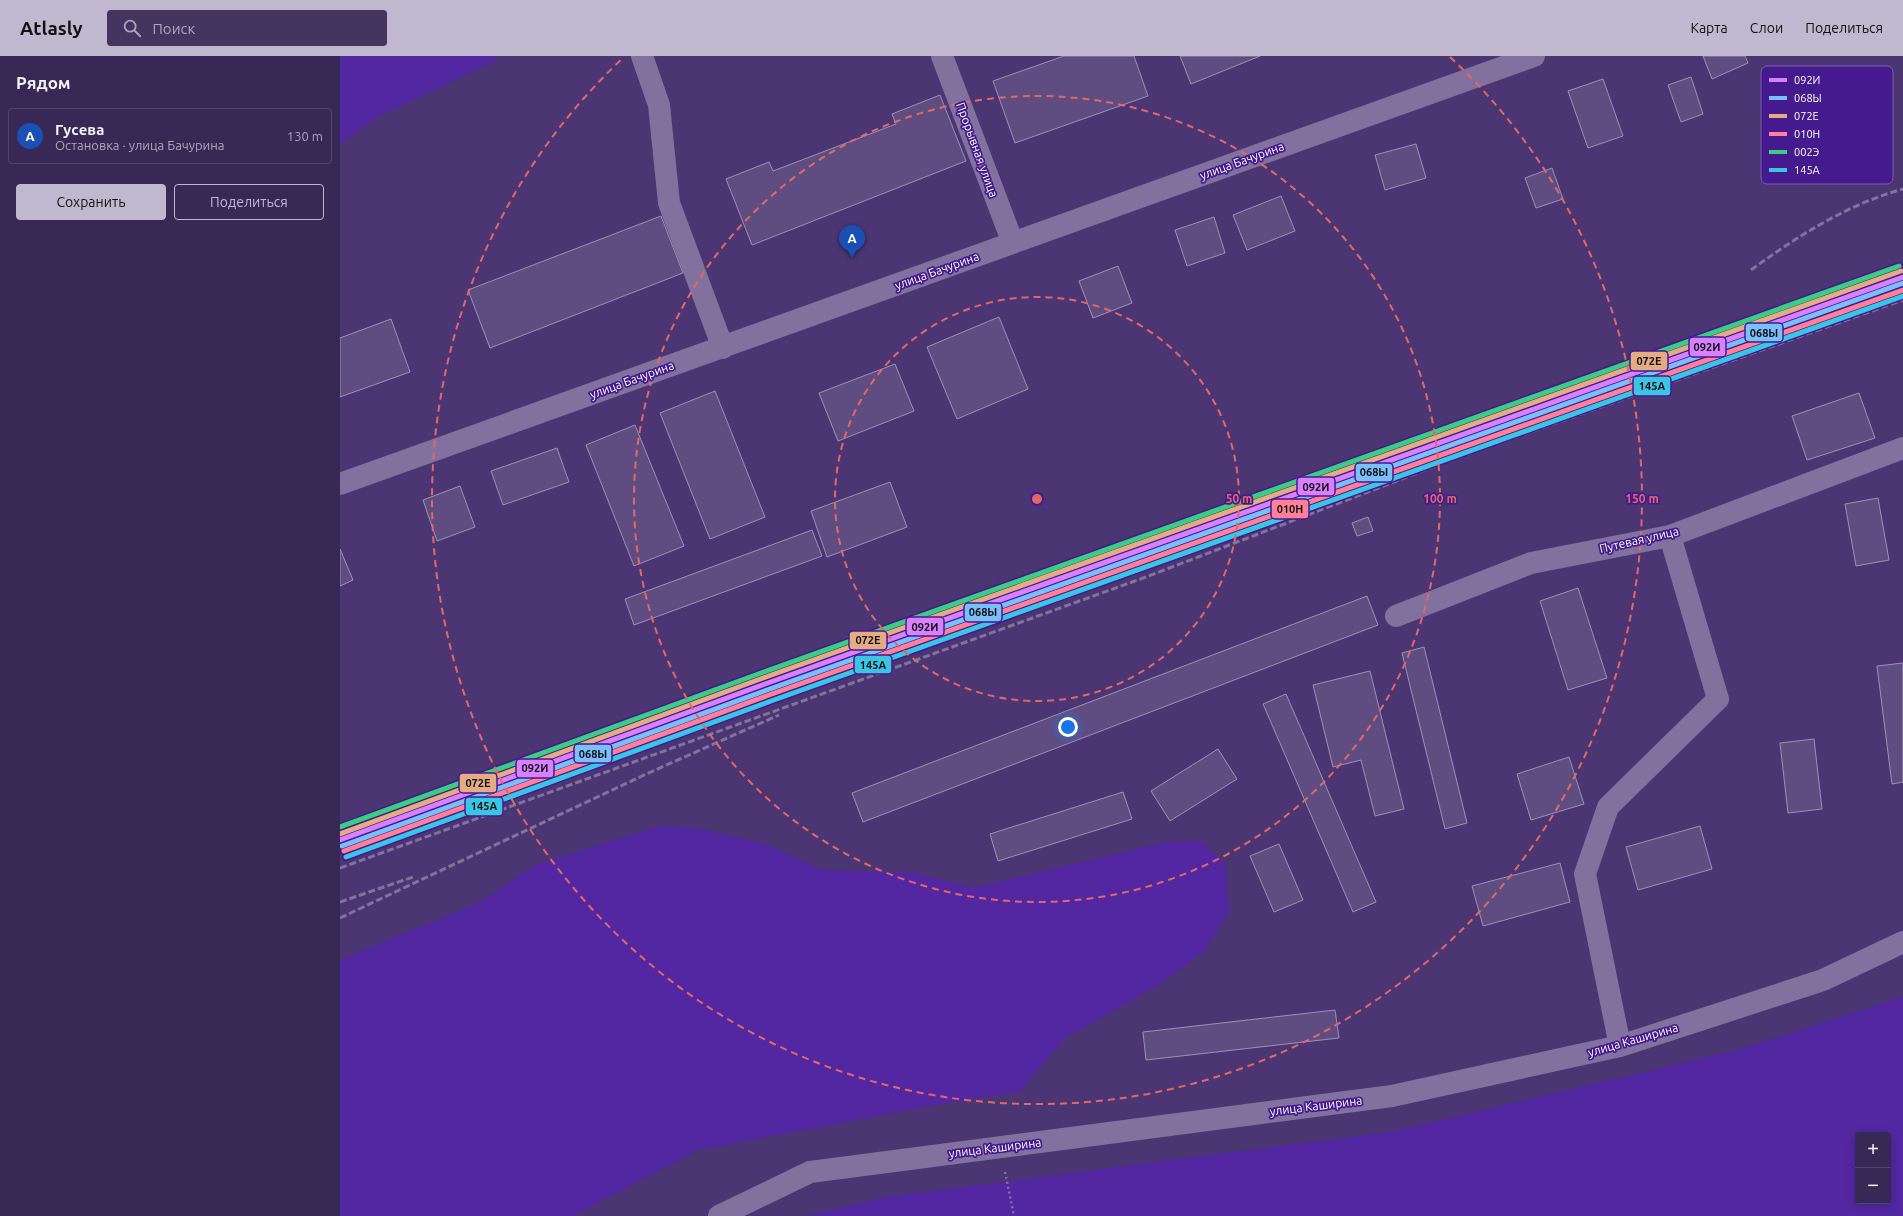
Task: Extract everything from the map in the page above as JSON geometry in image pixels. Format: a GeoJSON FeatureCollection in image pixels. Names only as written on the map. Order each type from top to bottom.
{"type":"FeatureCollection","features":[{"type":"Feature","properties":{"kind":"street"},"geometry":{"type":"LineString","coordinates":[[642,56],[659,105],[669,203],[723,348]]}},
{"type":"Feature","properties":{"kind":"street","name":"Прорывная улица"},"geometry":{"type":"LineString","coordinates":[[942,56],[1013,243]]}},
{"type":"Feature","properties":{"kind":"street","name":"улица Бачурина"},"geometry":{"type":"LineString","coordinates":[[340,484],[723,348],[1534,56]]}},
{"type":"Feature","properties":{"kind":"street","name":"Путевая улица"},"geometry":{"type":"LineString","coordinates":[[1396,616],[1531,563],[1670,536],[1903,448]]}},
{"type":"Feature","properties":{"kind":"street"},"geometry":{"type":"LineString","coordinates":[[1620,1046],[1585,874],[1608,807],[1718,699],[1670,536]]}},
{"type":"Feature","properties":{"kind":"street","name":"улица Каширина"},"geometry":{"type":"LineString","coordinates":[[719,1216],[810,1172],[1392,1096],[1620,1046],[1824,980],[1903,942]]}},
{"type":"Feature","properties":{"kind":"path"},"geometry":{"type":"LineString","coordinates":[[999,1147],[1014,1216]]}},
{"type":"Feature","properties":{"kind":"shaded area"},"geometry":{"type":"Polygon","coordinates":[[[340,56],[499,56],[493,62],[379,116],[340,144],[340,56]]]}},
{"type":"Feature","properties":{"kind":"shaded area"},"geometry":{"type":"Polygon","coordinates":[[[660,826],[697,828],[766,844],[822,870],[915,873],[974,888],[1166,842],[1201,841],[1225,864],[1229,911],[1205,950],[1160,984],[1064,1039],[1019,1092],[941,1104],[698,1150],[573,1216],[340,1216],[340,960],[479,903],[533,866],[660,826]]]}},
{"type":"Feature","properties":{"kind":"shaded area"},"geometry":{"type":"Polygon","coordinates":[[[1903,997],[1903,1216],[806,1216],[887,1197],[1391,1132],[1737,1050],[1903,997]]]}},
{"type":"Feature","properties":{"kind":"building"},"geometry":{"type":"Polygon","coordinates":[[[1064,56],[1134,56],[1148,96],[1015,143],[993,81],[1064,56]]]}},
{"type":"Feature","properties":{"kind":"building"},"geometry":{"type":"Polygon","coordinates":[[[1180,56],[1260,56],[1191,84],[1180,56]]]}},
{"type":"Feature","properties":{"kind":"building"},"geometry":{"type":"Polygon","coordinates":[[[1703,56],[1745,56],[1748,63],[1712,79],[1703,56]]]}},
{"type":"Feature","properties":{"kind":"building"},"geometry":{"type":"Polygon","coordinates":[[[1691,77],[1703,114],[1681,122],[1668,85],[1691,77]]]}},
{"type":"Feature","properties":{"kind":"building"},"geometry":{"type":"Polygon","coordinates":[[[1603,79],[1623,136],[1588,148],[1568,91],[1603,79]]]}},
{"type":"Feature","properties":{"kind":"building"},"geometry":{"type":"Polygon","coordinates":[[[940,95],[966,161],[752,245],[726,179],[769,162],[773,171],[896,124],[892,114],[940,95]]]}},
{"type":"Feature","properties":{"kind":"building"},"geometry":{"type":"Polygon","coordinates":[[[1416,144],[1426,178],[1385,190],[1375,155],[1416,144]]]}},
{"type":"Feature","properties":{"kind":"building"},"geometry":{"type":"Polygon","coordinates":[[[1552,168],[1563,199],[1536,208],[1525,178],[1552,168]]]}},
{"type":"Feature","properties":{"kind":"building"},"geometry":{"type":"Polygon","coordinates":[[[1281,196],[1295,231],[1247,250],[1233,215],[1281,196]]]}},
{"type":"Feature","properties":{"kind":"building"},"geometry":{"type":"Polygon","coordinates":[[[661,216],[683,273],[490,348],[468,290],[661,216]]]}},
{"type":"Feature","properties":{"kind":"building"},"geometry":{"type":"Polygon","coordinates":[[[1214,217],[1225,253],[1187,266],[1175,230],[1214,217]]]}},
{"type":"Feature","properties":{"kind":"building"},"geometry":{"type":"Polygon","coordinates":[[[1118,266],[1132,303],[1093,318],[1079,281],[1118,266]]]}},
{"type":"Feature","properties":{"kind":"building"},"geometry":{"type":"Polygon","coordinates":[[[999,317],[1028,389],[957,419],[927,347],[999,317]]]}},
{"type":"Feature","properties":{"kind":"building"},"geometry":{"type":"Polygon","coordinates":[[[391,319],[410,372],[340,397],[340,338],[391,319]]]}},
{"type":"Feature","properties":{"kind":"building"},"geometry":{"type":"Polygon","coordinates":[[[895,364],[914,411],[838,441],[819,393],[895,364]]]}},
{"type":"Feature","properties":{"kind":"building"},"geometry":{"type":"Polygon","coordinates":[[[715,391],[765,517],[710,539],[660,413],[715,391]]]}},
{"type":"Feature","properties":{"kind":"building"},"geometry":{"type":"Polygon","coordinates":[[[1859,393],[1875,438],[1807,460],[1792,416],[1859,393]]]}},
{"type":"Feature","properties":{"kind":"building"},"geometry":{"type":"Polygon","coordinates":[[[635,425],[684,546],[634,566],[586,445],[635,425]]]}},
{"type":"Feature","properties":{"kind":"building"},"geometry":{"type":"Polygon","coordinates":[[[557,448],[569,482],[503,505],[491,471],[557,448]]]}},
{"type":"Feature","properties":{"kind":"building"},"geometry":{"type":"Polygon","coordinates":[[[890,482],[907,527],[827,557],[811,511],[890,482]]]}},
{"type":"Feature","properties":{"kind":"building"},"geometry":{"type":"Polygon","coordinates":[[[460,486],[475,527],[437,541],[423,500],[460,486]]]}},
{"type":"Feature","properties":{"kind":"building"},"geometry":{"type":"Polygon","coordinates":[[[1878,498],[1889,560],[1856,566],[1845,504],[1878,498]]]}},
{"type":"Feature","properties":{"kind":"building"},"geometry":{"type":"Polygon","coordinates":[[[1368,517],[1373,531],[1357,536],[1352,523],[1368,517]]]}},
{"type":"Feature","properties":{"kind":"building"},"geometry":{"type":"Polygon","coordinates":[[[812,530],[822,556],[634,625],[625,599],[812,530]]]}},
{"type":"Feature","properties":{"kind":"building"},"geometry":{"type":"Polygon","coordinates":[[[340,549],[353,580],[340,586],[340,549]]]}},
{"type":"Feature","properties":{"kind":"building"},"geometry":{"type":"Polygon","coordinates":[[[1578,588],[1607,678],[1568,690],[1540,601],[1578,588]]]}},
{"type":"Feature","properties":{"kind":"building"},"geometry":{"type":"Polygon","coordinates":[[[1367,596],[1378,625],[863,822],[852,793],[1367,596]]]}},
{"type":"Feature","properties":{"kind":"building"},"geometry":{"type":"Polygon","coordinates":[[[1424,647],[1467,823],[1445,829],[1402,653],[1424,647]]]}},
{"type":"Feature","properties":{"kind":"building"},"geometry":{"type":"Polygon","coordinates":[[[1903,663],[1903,782],[1892,784],[1877,666],[1903,663]]]}},
{"type":"Feature","properties":{"kind":"building"},"geometry":{"type":"Polygon","coordinates":[[[1370,671],[1404,809],[1375,816],[1361,760],[1333,767],[1313,685],[1370,671]]]}},
{"type":"Feature","properties":{"kind":"building"},"geometry":{"type":"Polygon","coordinates":[[[1286,694],[1376,902],[1353,912],[1263,704],[1286,694]]]}},
{"type":"Feature","properties":{"kind":"building"},"geometry":{"type":"Polygon","coordinates":[[[1814,739],[1822,809],[1788,813],[1780,743],[1814,739]]]}},
{"type":"Feature","properties":{"kind":"building"},"geometry":{"type":"Polygon","coordinates":[[[1218,749],[1237,779],[1170,821],[1151,791],[1218,749]]]}},
{"type":"Feature","properties":{"kind":"building"},"geometry":{"type":"Polygon","coordinates":[[[1569,757],[1584,804],[1531,820],[1517,774],[1569,757]]]}},
{"type":"Feature","properties":{"kind":"building"},"geometry":{"type":"Polygon","coordinates":[[[1123,792],[1132,819],[998,861],[990,834],[1123,792]]]}},
{"type":"Feature","properties":{"kind":"building"},"geometry":{"type":"Polygon","coordinates":[[[1700,826],[1712,869],[1638,890],[1626,847],[1700,826]]]}},
{"type":"Feature","properties":{"kind":"building"},"geometry":{"type":"Polygon","coordinates":[[[1279,844],[1303,900],[1274,912],[1250,856],[1279,844]]]}},
{"type":"Feature","properties":{"kind":"building"},"geometry":{"type":"Polygon","coordinates":[[[1560,863],[1570,902],[1483,926],[1472,886],[1560,863]]]}},
{"type":"Feature","properties":{"kind":"building"},"geometry":{"type":"Polygon","coordinates":[[[1335,1010],[1339,1038],[1146,1060],[1143,1032],[1335,1010]]]}},
{"type":"Feature","properties":{"kind":"railway"},"geometry":{"type":"LineString","coordinates":[[1751,270],[1787,245],[1823,223],[1862,204],[1903,189]]}},
{"type":"Feature","properties":{"kind":"railway"},"geometry":{"type":"LineString","coordinates":[[340,868],[1146,577],[1446,462],[1903,300]]}},
{"type":"Feature","properties":{"kind":"railway"},"geometry":{"type":"LineString","coordinates":[[340,918],[644,775],[779,715]]}},
{"type":"Feature","properties":{"kind":"railway"},"geometry":{"type":"LineString","coordinates":[[340,902],[413,877]]}},
{"type":"Feature","properties":{"kind":"transit line","name":"002Э"},"geometry":{"type":"LineString","coordinates":[[340,827],[761,673],[1899,266]]}},
{"type":"Feature","properties":{"kind":"transit line","name":"072Е"},"geometry":{"type":"LineString","coordinates":[[340,834],[763,678],[1901,271]]}},
{"type":"Feature","properties":{"kind":"transit line","name":"092И"},"geometry":{"type":"LineString","coordinates":[[340,840],[765,684],[1903,277]]}},
{"type":"Feature","properties":{"kind":"transit line","name":"068Ы"},"geometry":{"type":"LineString","coordinates":[[342,846],[767,690],[1903,283]]}},
{"type":"Feature","properties":{"kind":"transit line","name":"010Н"},"geometry":{"type":"LineString","coordinates":[[344,851],[769,695],[1903,290]]}},
{"type":"Feature","properties":{"kind":"transit line","name":"145А"},"geometry":{"type":"LineString","coordinates":[[346,857],[771,701],[1903,296]]}},
{"type":"Feature","properties":{"kind":"place","name":"Гусева"},"geometry":{"type":"Point","coordinates":[852,258]}}]}
